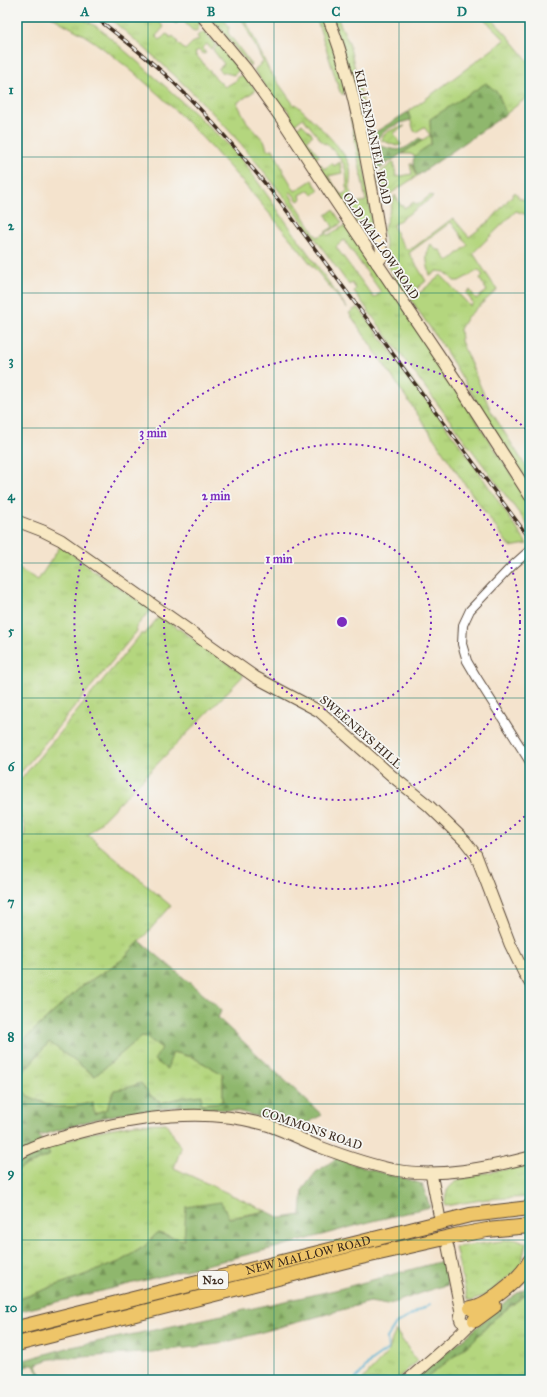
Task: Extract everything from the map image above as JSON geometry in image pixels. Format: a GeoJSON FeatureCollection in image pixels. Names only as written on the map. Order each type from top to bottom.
{"type":"FeatureCollection","features":[{"type":"Feature","properties":{"kind":"highway","name":"NEW MALLOW ROAD"},"geometry":{"type":"LineString","coordinates":[[17,1328],[470,1215],[530,1208]]}},
{"type":"Feature","properties":{"kind":"highway","name":"NEW MALLOW ROAD"},"geometry":{"type":"LineString","coordinates":[[17,1344],[409,1246],[487,1230],[530,1226]]}},
{"type":"Feature","properties":{"kind":"highway","name":"N20"},"geometry":{"type":"LineString","coordinates":[[409,1246],[510,1233],[526,1233],[530,1235]]}},
{"type":"Feature","properties":{"kind":"highway"},"geometry":{"type":"LineString","coordinates":[[468,1315],[518,1278],[526,1269],[530,1261]]}},
{"type":"Feature","properties":{"kind":"highway"},"geometry":{"type":"LineString","coordinates":[[468,1315],[530,1280]]}},
{"type":"Feature","properties":{"kind":"street","name":"OLD MALLOW ROAD"},"geometry":{"type":"LineString","coordinates":[[204,17],[246,69],[281,118],[452,373],[530,496]]}},
{"type":"Feature","properties":{"kind":"street","name":"KILLENDANIEL ROAD"},"geometry":{"type":"LineString","coordinates":[[328,17],[346,69],[360,124],[379,227],[382,257],[377,263]]}},
{"type":"Feature","properties":{"kind":"street","name":"SWEENEYS HILL"},"geometry":{"type":"LineString","coordinates":[[17,521],[61,540],[255,677],[319,711],[386,771],[429,806],[466,841],[476,855],[510,944],[530,983]]}},
{"type":"Feature","properties":{"kind":"street"},"geometry":{"type":"LineString","coordinates":[[530,550],[512,566],[470,610],[463,625],[462,644],[467,661],[530,762]]}},
{"type":"Feature","properties":{"kind":"street","name":"COMMONS ROAD"},"geometry":{"type":"LineString","coordinates":[[17,1155],[44,1142],[122,1122],[156,1117],[212,1115],[242,1119],[270,1126],[348,1157],[396,1170],[431,1173],[482,1168],[530,1157]]}},
{"type":"Feature","properties":{"kind":"street"},"geometry":{"type":"LineString","coordinates":[[431,1173],[439,1214]]}},
{"type":"Feature","properties":{"kind":"street"},"geometry":{"type":"LineString","coordinates":[[408,1380],[456,1338],[468,1315],[458,1297],[448,1247]]}},
{"type":"Feature","properties":{"kind":"green space"},"geometry":{"type":"Polygon","coordinates":[[[52,17],[80,17],[99,28],[165,86],[238,154],[347,308],[259,201],[197,132],[130,69],[93,41],[52,17]]]}},
{"type":"Feature","properties":{"kind":"green space"},"geometry":{"type":"Polygon","coordinates":[[[108,17],[154,17],[164,27],[156,36],[160,40],[166,34],[170,36],[169,38],[173,36],[178,42],[177,43],[185,50],[194,41],[195,42],[199,39],[197,36],[205,32],[216,45],[211,49],[207,44],[202,48],[206,53],[204,54],[198,50],[195,53],[195,56],[197,56],[225,87],[237,80],[237,77],[244,75],[256,90],[237,103],[247,122],[265,142],[267,150],[273,149],[282,169],[295,191],[312,180],[319,190],[313,195],[309,190],[300,195],[301,199],[298,201],[291,192],[289,193],[317,237],[326,233],[328,235],[346,225],[403,307],[529,502],[530,528],[372,316],[354,291],[356,289],[352,283],[349,285],[269,177],[225,126],[193,93],[108,17]],[[344,240],[336,247],[374,298],[381,292],[344,240]]]}},
{"type":"Feature","properties":{"kind":"green space"},"geometry":{"type":"Polygon","coordinates":[[[171,17],[198,17],[201,23],[198,30],[195,31],[181,19],[176,24],[171,17]]]}},
{"type":"Feature","properties":{"kind":"green space"},"geometry":{"type":"Polygon","coordinates":[[[210,17],[227,17],[224,19],[229,27],[228,33],[251,64],[250,66],[210,17]]]}},
{"type":"Feature","properties":{"kind":"green space"},"geometry":{"type":"Polygon","coordinates":[[[241,17],[244,17],[269,70],[294,105],[296,104],[325,132],[346,157],[351,174],[350,188],[352,197],[356,203],[366,201],[349,110],[351,110],[364,164],[375,244],[371,244],[319,165],[321,164],[324,169],[332,163],[334,166],[340,162],[342,173],[328,176],[341,195],[347,192],[344,164],[326,143],[324,144],[303,118],[294,125],[296,128],[302,124],[313,135],[307,140],[319,156],[315,159],[288,118],[291,116],[286,107],[281,110],[254,70],[263,62],[241,17]]]}},
{"type":"Feature","properties":{"kind":"green space"},"geometry":{"type":"Polygon","coordinates":[[[316,17],[325,17],[346,83],[343,95],[340,92],[316,17]]]}},
{"type":"Feature","properties":{"kind":"green space"},"geometry":{"type":"Polygon","coordinates":[[[332,17],[337,17],[349,43],[363,104],[372,160],[370,162],[332,17]]]}},
{"type":"Feature","properties":{"kind":"green space"},"geometry":{"type":"Polygon","coordinates":[[[482,17],[490,17],[530,63],[530,95],[506,114],[498,93],[430,119],[431,144],[415,156],[410,154],[402,154],[430,135],[424,127],[416,132],[414,131],[408,112],[505,40],[482,17]]]}},
{"type":"Feature","properties":{"kind":"green space"},"geometry":{"type":"Polygon","coordinates":[[[219,44],[239,70],[234,75],[222,72],[218,69],[224,64],[213,50],[219,44]]]}},
{"type":"Feature","properties":{"kind":"green space"},"geometry":{"type":"Polygon","coordinates":[[[486,83],[498,93],[506,114],[417,176],[413,160],[417,154],[431,144],[430,119],[486,83]]]}},
{"type":"Feature","properties":{"kind":"green space"},"geometry":{"type":"Polygon","coordinates":[[[408,112],[411,120],[396,125],[383,133],[375,142],[371,153],[369,136],[408,112]]]}},
{"type":"Feature","properties":{"kind":"green space"},"geometry":{"type":"Polygon","coordinates":[[[405,126],[394,133],[401,145],[396,146],[381,140],[388,132],[405,126]]]}},
{"type":"Feature","properties":{"kind":"green space"},"geometry":{"type":"Polygon","coordinates":[[[419,138],[423,140],[386,164],[374,174],[373,167],[378,148],[381,146],[398,150],[409,146],[419,138]]]}},
{"type":"Feature","properties":{"kind":"green space"},"geometry":{"type":"Polygon","coordinates":[[[394,162],[396,177],[412,174],[410,164],[412,164],[417,176],[384,198],[377,177],[394,162]]]}},
{"type":"Feature","properties":{"kind":"green space"},"geometry":{"type":"Polygon","coordinates":[[[515,192],[519,198],[530,202],[530,216],[516,211],[473,253],[497,290],[467,317],[460,329],[461,341],[491,411],[530,473],[530,485],[507,451],[444,348],[411,300],[441,275],[470,306],[473,303],[466,293],[470,290],[476,299],[487,291],[480,279],[483,276],[479,270],[459,281],[454,281],[445,272],[437,271],[430,275],[427,263],[427,252],[431,244],[436,250],[440,250],[448,262],[468,245],[451,222],[409,253],[426,281],[408,296],[405,295],[389,267],[383,231],[395,195],[401,206],[402,205],[404,208],[414,202],[417,205],[431,195],[433,197],[393,225],[398,237],[406,249],[413,248],[453,218],[469,237],[491,220],[515,192]]]}},
{"type":"Feature","properties":{"kind":"green space"},"geometry":{"type":"Polygon","coordinates":[[[333,210],[342,223],[326,233],[325,232],[333,227],[326,215],[333,210]]]}},
{"type":"Feature","properties":{"kind":"green space"},"geometry":{"type":"Polygon","coordinates":[[[358,307],[468,456],[527,544],[510,547],[464,483],[349,313],[358,307]]]}},
{"type":"Feature","properties":{"kind":"green space"},"geometry":{"type":"Polygon","coordinates":[[[61,545],[91,569],[150,608],[148,613],[136,627],[137,631],[17,777],[17,568],[38,580],[61,545]]]}},
{"type":"Feature","properties":{"kind":"green space"},"geometry":{"type":"Polygon","coordinates":[[[161,616],[244,675],[88,835],[171,906],[122,960],[82,986],[17,1046],[17,858],[25,832],[23,821],[17,813],[17,784],[141,634],[145,634],[161,616]]]}},
{"type":"Feature","properties":{"kind":"green space"},"geometry":{"type":"Polygon","coordinates":[[[140,941],[216,1005],[221,1011],[218,1018],[322,1115],[305,1124],[297,1132],[256,1116],[227,1110],[183,1109],[182,1106],[120,1114],[92,1120],[39,1136],[50,1155],[17,1170],[17,1084],[28,1096],[54,1107],[74,1107],[93,1102],[94,1114],[107,1109],[114,1090],[127,1088],[141,1083],[150,1095],[161,1103],[185,1097],[202,1095],[201,1104],[223,1102],[223,1074],[192,1057],[173,1052],[167,1069],[154,1060],[162,1048],[146,1037],[142,1036],[95,1076],[49,1042],[17,1079],[17,1046],[82,986],[122,960],[140,941]]]}},
{"type":"Feature","properties":{"kind":"green space"},"geometry":{"type":"Polygon","coordinates":[[[142,1036],[146,1037],[162,1048],[166,1068],[172,1052],[192,1057],[223,1074],[223,1102],[200,1104],[202,1096],[185,1097],[161,1103],[150,1095],[141,1083],[127,1088],[114,1090],[107,1109],[93,1114],[93,1102],[74,1107],[54,1107],[28,1096],[17,1084],[17,1079],[49,1042],[95,1076],[142,1036]]]}},
{"type":"Feature","properties":{"kind":"green space"},"geometry":{"type":"Polygon","coordinates":[[[166,1123],[181,1148],[174,1168],[266,1211],[229,1218],[185,1241],[157,1233],[145,1246],[119,1262],[17,1300],[17,1170],[50,1155],[46,1148],[93,1132],[135,1124],[166,1123]]]}},
{"type":"Feature","properties":{"kind":"green space"},"geometry":{"type":"Polygon","coordinates":[[[337,1158],[368,1169],[422,1184],[430,1207],[282,1246],[17,1312],[17,1300],[119,1262],[145,1246],[157,1233],[184,1240],[186,1207],[221,1202],[229,1218],[266,1211],[281,1218],[301,1215],[303,1189],[316,1172],[337,1158]]]}},
{"type":"Feature","properties":{"kind":"green space"},"geometry":{"type":"Polygon","coordinates":[[[530,1165],[530,1197],[487,1199],[445,1206],[447,1191],[450,1186],[459,1181],[478,1175],[530,1165]]]}},
{"type":"Feature","properties":{"kind":"green space"},"geometry":{"type":"Polygon","coordinates":[[[517,1239],[526,1243],[521,1266],[494,1289],[480,1298],[471,1301],[467,1298],[455,1247],[517,1239]]]}},
{"type":"Feature","properties":{"kind":"green space"},"geometry":{"type":"Polygon","coordinates":[[[444,1261],[448,1285],[387,1305],[370,1302],[219,1344],[144,1353],[51,1359],[36,1364],[44,1380],[41,1380],[34,1364],[17,1370],[17,1362],[67,1348],[335,1290],[444,1261]]]}},
{"type":"Feature","properties":{"kind":"green space"},"geometry":{"type":"Polygon","coordinates":[[[530,1285],[530,1291],[495,1318],[472,1342],[424,1380],[412,1380],[467,1336],[507,1300],[530,1285]]]}},
{"type":"Feature","properties":{"kind":"green space"},"geometry":{"type":"Polygon","coordinates":[[[530,1291],[530,1380],[424,1380],[472,1342],[495,1318],[530,1291]]]}},
{"type":"Feature","properties":{"kind":"green space"},"geometry":{"type":"Polygon","coordinates":[[[396,1331],[417,1361],[396,1380],[362,1380],[389,1351],[396,1331]]]}},
{"type":"Feature","properties":{"kind":"waterway"},"geometry":{"type":"LineString","coordinates":[[355,1380],[371,1361],[388,1349],[387,1338],[396,1324],[430,1304]]}},
{"type":"Feature","properties":{"kind":"railway"},"geometry":{"type":"LineString","coordinates":[[95,17],[143,55],[186,94],[255,171],[281,203],[530,539]]}}]}
